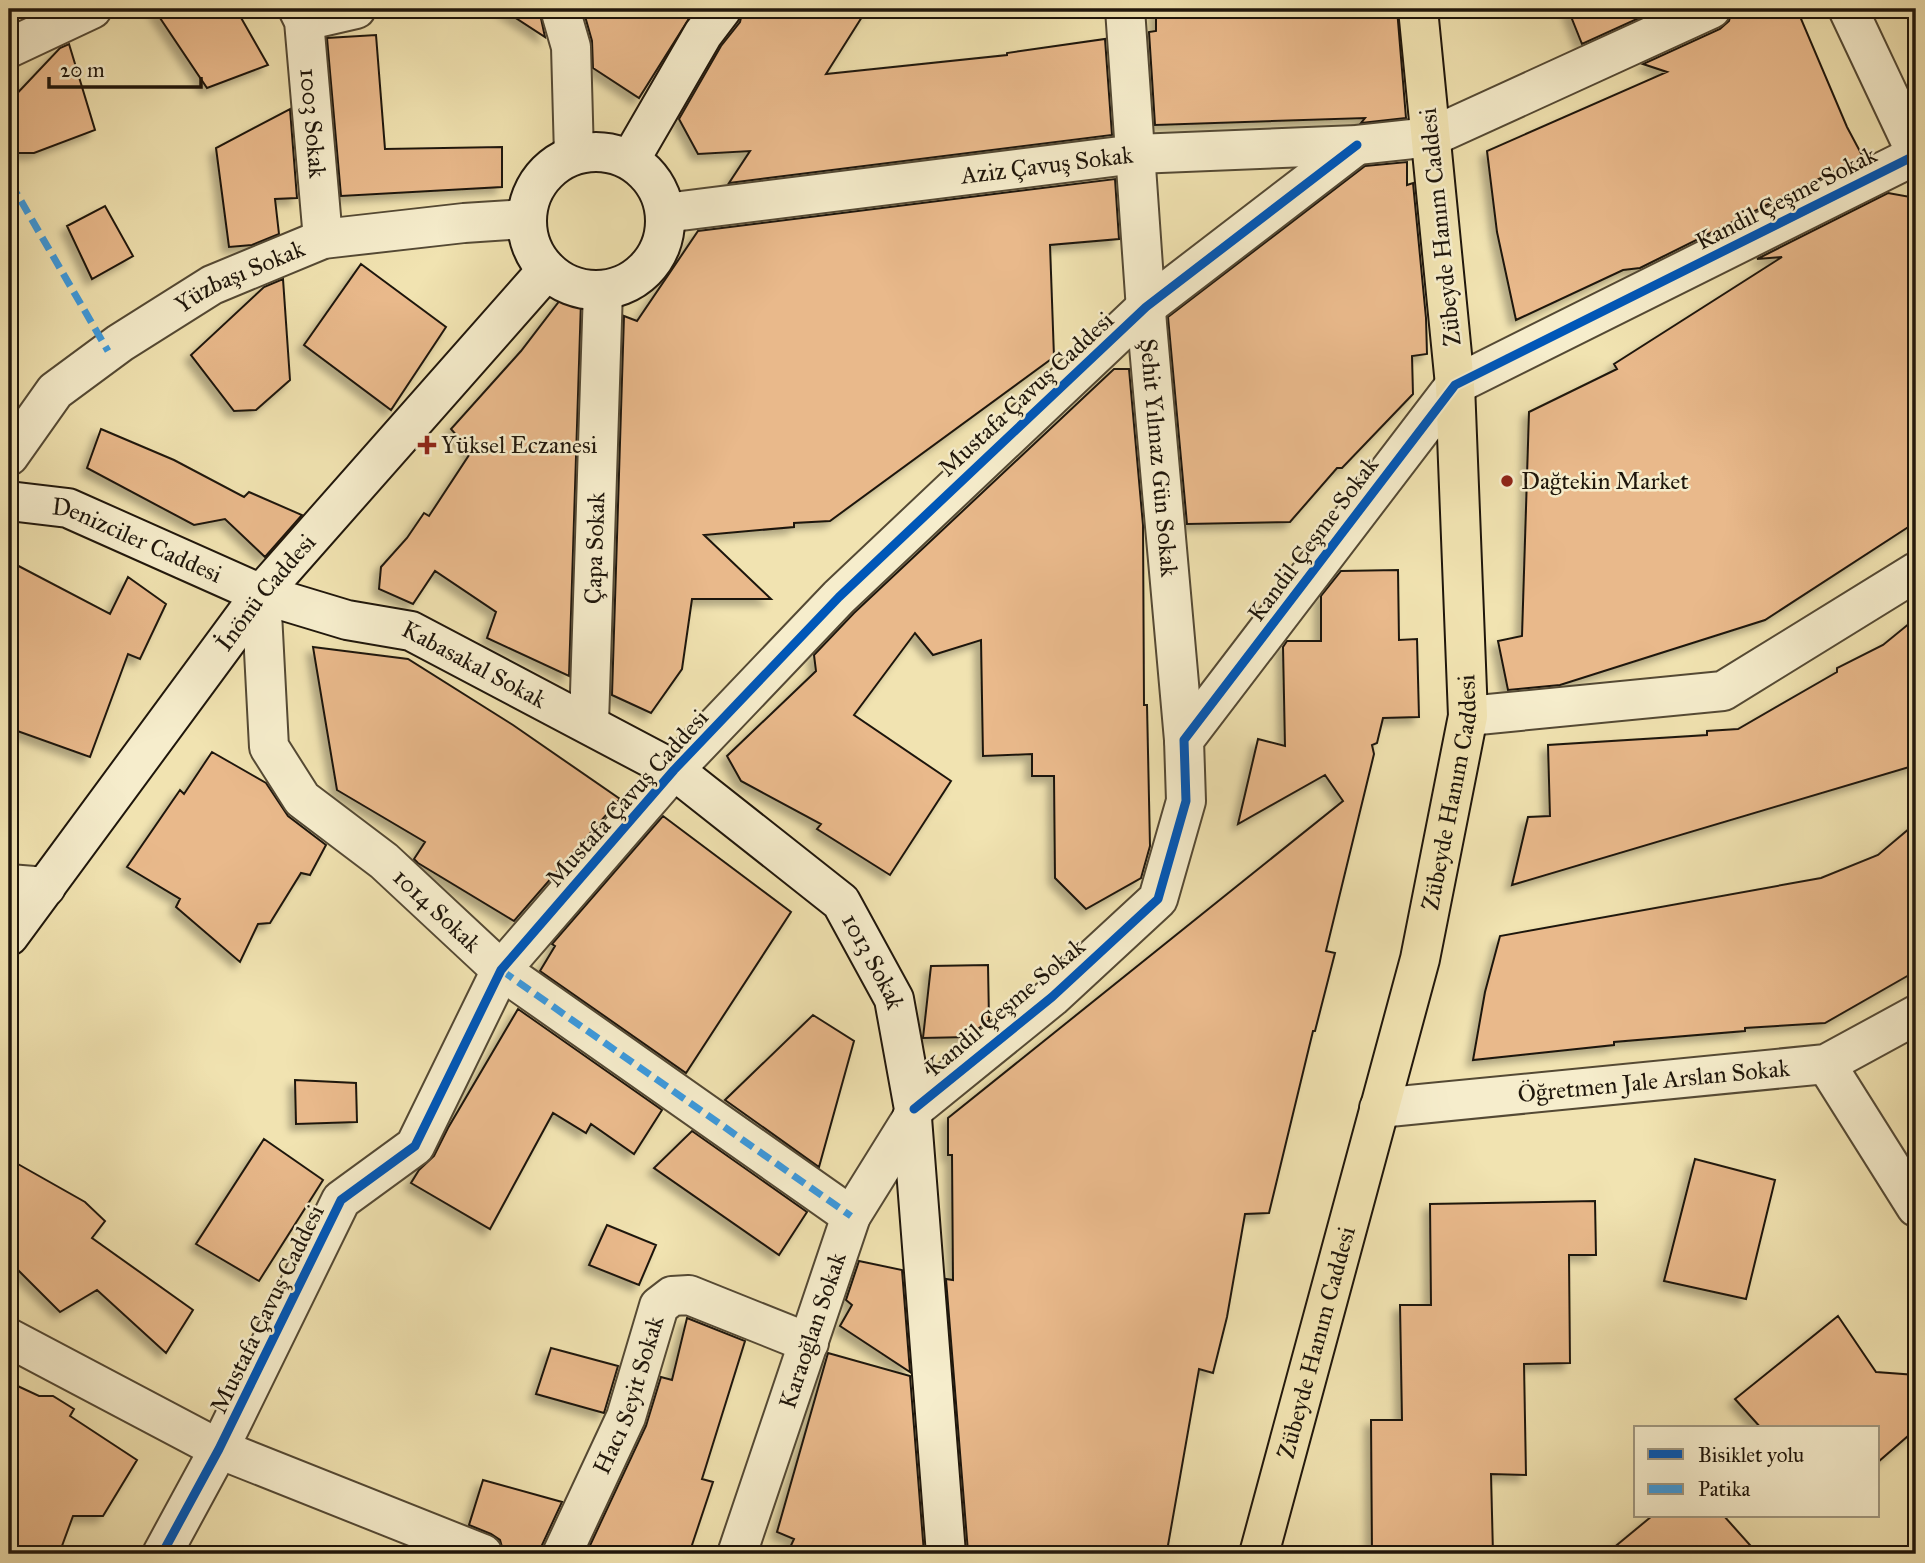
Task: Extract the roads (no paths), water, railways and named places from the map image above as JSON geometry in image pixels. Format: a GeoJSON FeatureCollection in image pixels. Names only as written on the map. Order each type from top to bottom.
{"type":"FeatureCollection","features":[{"type":"Feature","properties":{"kind":"main road","name":"Zübeyde Hanım Caddesi"},"geometry":{"type":"LineString","coordinates":[[1259,1554],[1420,959],[1468,716],[1455,385],[1418,9]]}},
{"type":"Feature","properties":{"kind":"street"},"geometry":{"type":"LineString","coordinates":[[9,48],[92,9]]}},
{"type":"Feature","properties":{"kind":"street"},"geometry":{"type":"LineString","coordinates":[[301,15],[356,9]]}},
{"type":"Feature","properties":{"kind":"street"},"geometry":{"type":"LineString","coordinates":[[560,9],[571,47],[574,155]]}},
{"type":"Feature","properties":{"kind":"street"},"geometry":{"type":"LineString","coordinates":[[630,160],[703,34],[722,9]]}},
{"type":"Feature","properties":{"kind":"street","name":"Şehit Yılmaz Gün Sokak"},"geometry":{"type":"LineString","coordinates":[[1125,9],[1146,307],[1184,740]]}},
{"type":"Feature","properties":{"kind":"street"},"geometry":{"type":"LineString","coordinates":[[1431,137],[1711,9]]}},
{"type":"Feature","properties":{"kind":"street"},"geometry":{"type":"LineString","coordinates":[[1847,9],[1916,154]]}},
{"type":"Feature","properties":{"kind":"street","name":"1003 Sokak"},"geometry":{"type":"LineString","coordinates":[[301,15],[323,239]]}},
{"type":"Feature","properties":{"kind":"street","name":"Aziz Çavuş Sokak"},"geometry":{"type":"LineString","coordinates":[[665,213],[1136,154],[1357,145],[1431,137]]}},
{"type":"Feature","properties":{"kind":"street","name":"Mustafa Çavuş Caddesi"},"geometry":{"type":"LineString","coordinates":[[162,1554],[219,1449],[341,1200],[415,1146],[501,970],[674,770],[839,597],[1146,307],[1357,145]]}},
{"type":"Feature","properties":{"kind":"street"},"geometry":{"type":"LineString","coordinates":[[593,151],[612,153],[630,160],[648,173],[660,192],[665,213],[664,235],[656,255],[642,272],[624,285],[603,290],[583,289],[564,282],[547,270],[536,255],[529,237],[526,219],[531,198],[540,179],[555,165],[574,155],[593,151]]}},
{"type":"Feature","properties":{"kind":"street","name":"Kandil Çeşme Sokak"},"geometry":{"type":"LineString","coordinates":[[913,1114],[1052,997],[1158,900],[1186,801],[1184,740],[1455,385],[1916,154]]}},
{"type":"Feature","properties":{"kind":"street","name":"Yüzbaşı Sokak"},"geometry":{"type":"LineString","coordinates":[[9,456],[55,391],[108,351],[212,285],[323,239],[526,219]]}},
{"type":"Feature","properties":{"kind":"street","name":"İnönü Caddesi"},"geometry":{"type":"LineString","coordinates":[[9,936],[261,594],[547,270]]}},
{"type":"Feature","properties":{"kind":"street","name":"Çapa Sokak"},"geometry":{"type":"LineString","coordinates":[[589,723],[603,290]]}},
{"type":"Feature","properties":{"kind":"street","name":"Denizciler Caddesi"},"geometry":{"type":"LineString","coordinates":[[9,501],[68,508],[261,594]]}},
{"type":"Feature","properties":{"kind":"street"},"geometry":{"type":"LineString","coordinates":[[1468,716],[1723,691],[1916,572]]}},
{"type":"Feature","properties":{"kind":"street","name":"Kabasakal Sokak"},"geometry":{"type":"LineString","coordinates":[[261,594],[346,620],[411,631],[674,770]]}},
{"type":"Feature","properties":{"kind":"street","name":"1014 Sokak"},"geometry":{"type":"LineString","coordinates":[[261,594],[269,747],[302,799],[384,860],[501,970],[851,1216]]}},
{"type":"Feature","properties":{"kind":"street","name":"1013 Sokak"},"geometry":{"type":"LineString","coordinates":[[674,770],[841,902],[894,999],[913,1114],[946,1554]]}},
{"type":"Feature","properties":{"kind":"street"},"geometry":{"type":"LineString","coordinates":[[9,884],[46,887]]}},
{"type":"Feature","properties":{"kind":"street","name":"Öğretmen Jale Arslan Sokak"},"geometry":{"type":"LineString","coordinates":[[1380,1108],[1826,1064],[1916,1015]]}},
{"type":"Feature","properties":{"kind":"street"},"geometry":{"type":"LineString","coordinates":[[1826,1064],[1916,1207]]}},
{"type":"Feature","properties":{"kind":"street","name":"Karaoğlan Sokak"},"geometry":{"type":"LineString","coordinates":[[737,1554],[851,1216],[913,1114]]}},
{"type":"Feature","properties":{"kind":"street","name":"Hacı Seyit Sokak"},"geometry":{"type":"LineString","coordinates":[[562,1554],[626,1417],[659,1306],[672,1296],[690,1295],[809,1343]]}},
{"type":"Feature","properties":{"kind":"street"},"geometry":{"type":"LineString","coordinates":[[9,1338],[219,1449],[483,1554]]}},
{"type":"Feature","properties":{"kind":"place","name":"Yüksel Eczanesi"},"geometry":{"type":"Point","coordinates":[427,445]}},
{"type":"Feature","properties":{"kind":"place","name":"Dağtekin Market"},"geometry":{"type":"Point","coordinates":[1507,481]}}]}
